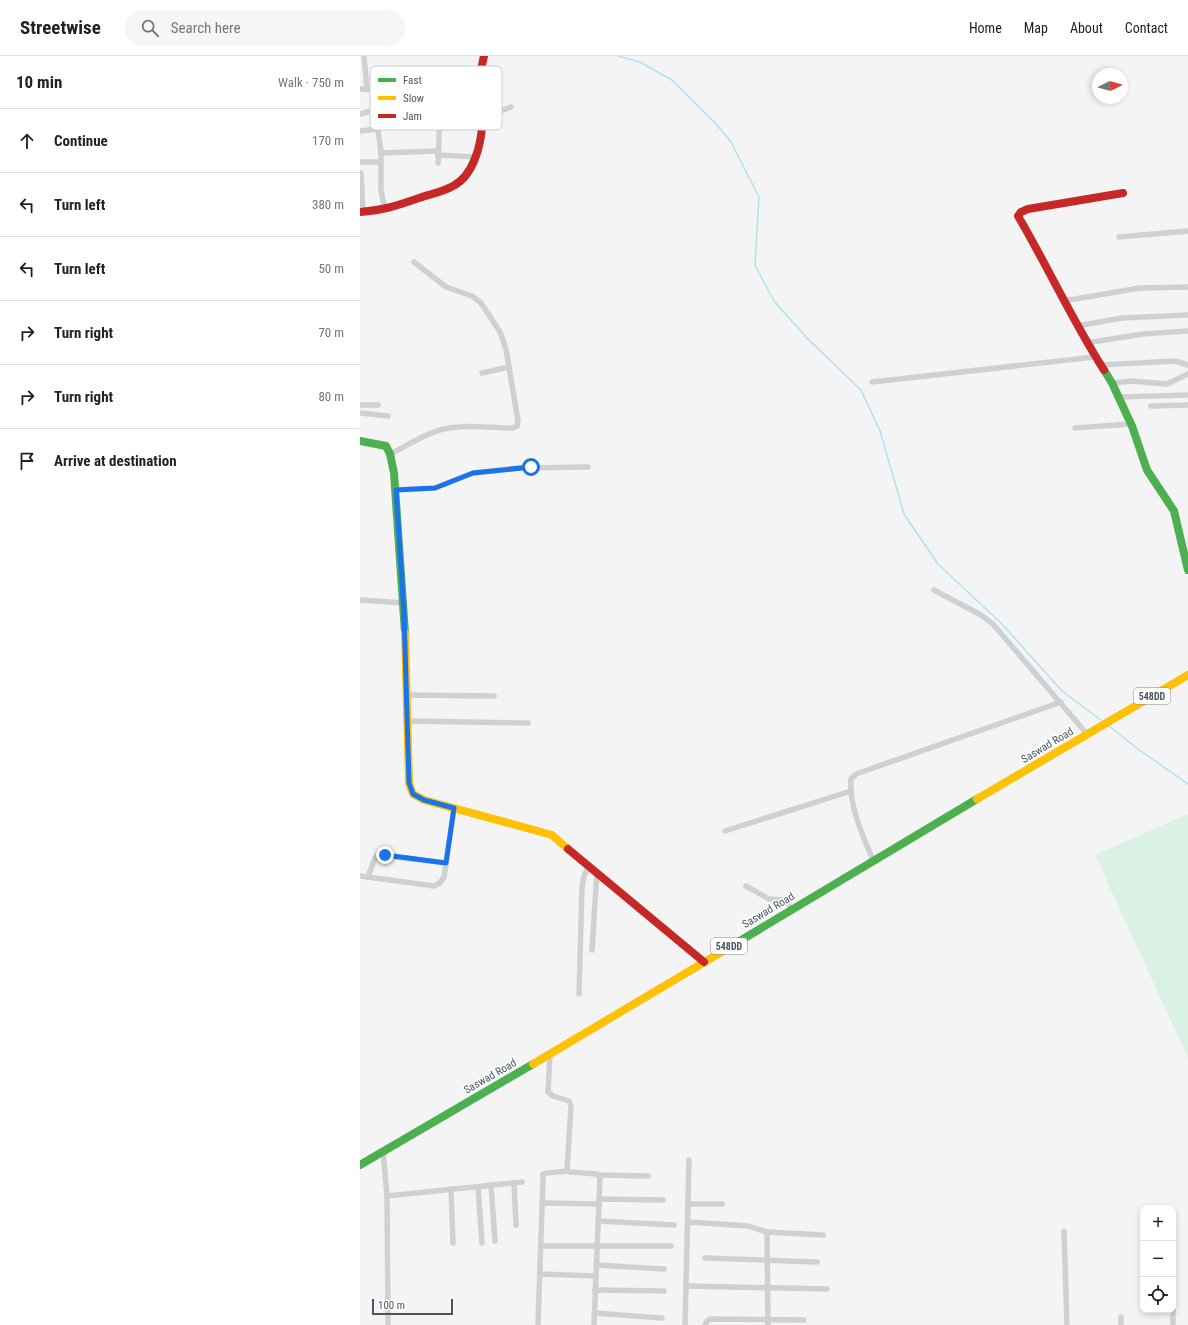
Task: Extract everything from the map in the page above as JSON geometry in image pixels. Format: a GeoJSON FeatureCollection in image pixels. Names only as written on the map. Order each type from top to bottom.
{"type":"FeatureCollection","features":[{"type":"Feature","properties":{"kind":"main road"},"geometry":{"type":"LineString","coordinates":[[480,66],[484,56]]}},
{"type":"Feature","properties":{"kind":"main road"},"geometry":{"type":"LineString","coordinates":[[362,212],[385,210],[454,186],[462,179],[476,157],[480,130]]}},
{"type":"Feature","properties":{"kind":"main road"},"geometry":{"type":"LineString","coordinates":[[1123,193],[1021,212],[1018,216],[1042,256],[1063,301],[1086,343],[1112,383],[1131,424],[1144,464],[1164,492],[1174,511],[1188,570]]}},
{"type":"Feature","properties":{"kind":"main road"},"geometry":{"type":"LineString","coordinates":[[360,441],[381,444],[388,448],[396,490],[404,603],[409,721],[409,783],[413,794],[424,800],[552,835],[704,962]]}},
{"type":"Feature","properties":{"kind":"main road","name":"Saswad Road"},"geometry":{"type":"LineString","coordinates":[[360,1165],[550,1054],[1116,716],[1188,675]]}},
{"type":"Feature","properties":{"kind":"street"},"geometry":{"type":"LineString","coordinates":[[360,89],[367,89],[364,56]]}},
{"type":"Feature","properties":{"kind":"street"},"geometry":{"type":"LineString","coordinates":[[502,110],[511,107]]}},
{"type":"Feature","properties":{"kind":"street"},"geometry":{"type":"LineString","coordinates":[[360,114],[370,111]]}},
{"type":"Feature","properties":{"kind":"street"},"geometry":{"type":"LineString","coordinates":[[360,131],[370,130]]}},
{"type":"Feature","properties":{"kind":"street"},"geometry":{"type":"LineString","coordinates":[[378,130],[381,153],[381,190],[385,210]]}},
{"type":"Feature","properties":{"kind":"street"},"geometry":{"type":"LineString","coordinates":[[438,163],[439,130]]}},
{"type":"Feature","properties":{"kind":"street"},"geometry":{"type":"LineString","coordinates":[[381,153],[438,153],[476,157]]}},
{"type":"Feature","properties":{"kind":"street"},"geometry":{"type":"LineString","coordinates":[[360,162],[381,162]]}},
{"type":"Feature","properties":{"kind":"street"},"geometry":{"type":"LineString","coordinates":[[361,173],[362,212]]}},
{"type":"Feature","properties":{"kind":"street"},"geometry":{"type":"LineString","coordinates":[[1119,237],[1188,231]]}},
{"type":"Feature","properties":{"kind":"street"},"geometry":{"type":"LineString","coordinates":[[390,454],[432,433],[444,429],[458,427],[513,428],[517,426],[516,406],[506,349],[500,332],[481,303],[472,296],[446,287],[414,262]]}},
{"type":"Feature","properties":{"kind":"street"},"geometry":{"type":"LineString","coordinates":[[1063,301],[1140,288],[1188,287]]}},
{"type":"Feature","properties":{"kind":"street"},"geometry":{"type":"LineString","coordinates":[[1077,326],[1122,318],[1188,315]]}},
{"type":"Feature","properties":{"kind":"street"},"geometry":{"type":"LineString","coordinates":[[1086,343],[1143,334],[1188,331]]}},
{"type":"Feature","properties":{"kind":"street"},"geometry":{"type":"LineString","coordinates":[[872,382],[1095,357]]}},
{"type":"Feature","properties":{"kind":"street"},"geometry":{"type":"LineString","coordinates":[[1100,365],[1175,361],[1188,365]]}},
{"type":"Feature","properties":{"kind":"street"},"geometry":{"type":"LineString","coordinates":[[482,373],[509,367]]}},
{"type":"Feature","properties":{"kind":"street"},"geometry":{"type":"LineString","coordinates":[[1112,383],[1131,381],[1167,384],[1188,374]]}},
{"type":"Feature","properties":{"kind":"street"},"geometry":{"type":"LineString","coordinates":[[1119,397],[1188,395]]}},
{"type":"Feature","properties":{"kind":"street"},"geometry":{"type":"LineString","coordinates":[[360,405],[378,404]]}},
{"type":"Feature","properties":{"kind":"street"},"geometry":{"type":"LineString","coordinates":[[1151,406],[1188,406]]}},
{"type":"Feature","properties":{"kind":"street"},"geometry":{"type":"LineString","coordinates":[[360,413],[388,416]]}},
{"type":"Feature","properties":{"kind":"street"},"geometry":{"type":"LineString","coordinates":[[1075,428],[1131,424]]}},
{"type":"Feature","properties":{"kind":"street"},"geometry":{"type":"LineString","coordinates":[[396,490],[435,488],[473,473],[518,468],[588,467]]}},
{"type":"Feature","properties":{"kind":"street"},"geometry":{"type":"LineString","coordinates":[[934,590],[981,615],[993,624],[1087,734]]}},
{"type":"Feature","properties":{"kind":"street"},"geometry":{"type":"LineString","coordinates":[[360,600],[404,603]]}},
{"type":"Feature","properties":{"kind":"street"},"geometry":{"type":"LineString","coordinates":[[408,695],[494,696]]}},
{"type":"Feature","properties":{"kind":"street"},"geometry":{"type":"LineString","coordinates":[[873,860],[861,830],[851,791],[851,779],[856,774],[1061,702]]}},
{"type":"Feature","properties":{"kind":"street"},"geometry":{"type":"LineString","coordinates":[[409,721],[528,723]]}},
{"type":"Feature","properties":{"kind":"street"},"geometry":{"type":"LineString","coordinates":[[725,831],[851,791]]}},
{"type":"Feature","properties":{"kind":"street"},"geometry":{"type":"LineString","coordinates":[[360,876],[434,886],[440,883],[444,877],[454,808]]}},
{"type":"Feature","properties":{"kind":"street"},"geometry":{"type":"LineString","coordinates":[[368,877],[375,858],[379,855],[446,863]]}},
{"type":"Feature","properties":{"kind":"street"},"geometry":{"type":"LineString","coordinates":[[579,994],[582,887],[584,876],[589,866]]}},
{"type":"Feature","properties":{"kind":"street"},"geometry":{"type":"LineString","coordinates":[[592,950],[597,872]]}},
{"type":"Feature","properties":{"kind":"street"},"geometry":{"type":"LineString","coordinates":[[746,886],[769,899],[784,900],[792,909]]}},
{"type":"Feature","properties":{"kind":"street"},"geometry":{"type":"LineString","coordinates":[[550,1054],[548,1092],[553,1096],[569,1101],[571,1106],[567,1165],[568,1171]]}},
{"type":"Feature","properties":{"kind":"street"},"geometry":{"type":"LineString","coordinates":[[383,1151],[387,1196],[388,1325]]}},
{"type":"Feature","properties":{"kind":"street"},"geometry":{"type":"LineString","coordinates":[[686,1325],[689,1160]]}},
{"type":"Feature","properties":{"kind":"street"},"geometry":{"type":"LineString","coordinates":[[538,1325],[542,1246],[543,1174],[568,1171],[599,1175],[648,1176]]}},
{"type":"Feature","properties":{"kind":"street"},"geometry":{"type":"LineString","coordinates":[[594,1325],[599,1175]]}},
{"type":"Feature","properties":{"kind":"street"},"geometry":{"type":"LineString","coordinates":[[387,1196],[522,1182]]}},
{"type":"Feature","properties":{"kind":"street"},"geometry":{"type":"LineString","coordinates":[[514,1183],[516,1225]]}},
{"type":"Feature","properties":{"kind":"street"},"geometry":{"type":"LineString","coordinates":[[491,1185],[495,1241]]}},
{"type":"Feature","properties":{"kind":"street"},"geometry":{"type":"LineString","coordinates":[[478,1186],[482,1243]]}},
{"type":"Feature","properties":{"kind":"street"},"geometry":{"type":"LineString","coordinates":[[451,1189],[453,1243]]}},
{"type":"Feature","properties":{"kind":"street"},"geometry":{"type":"LineString","coordinates":[[543,1203],[662,1200]]}},
{"type":"Feature","properties":{"kind":"street"},"geometry":{"type":"LineString","coordinates":[[688,1204],[722,1204]]}},
{"type":"Feature","properties":{"kind":"street"},"geometry":{"type":"LineString","coordinates":[[598,1221],[674,1225]]}},
{"type":"Feature","properties":{"kind":"street"},"geometry":{"type":"LineString","coordinates":[[688,1222],[748,1226],[767,1232],[823,1235]]}},
{"type":"Feature","properties":{"kind":"street"},"geometry":{"type":"LineString","coordinates":[[1064,1231],[1067,1325]]}},
{"type":"Feature","properties":{"kind":"street"},"geometry":{"type":"LineString","coordinates":[[767,1232],[766,1260],[768,1322]]}},
{"type":"Feature","properties":{"kind":"street"},"geometry":{"type":"LineString","coordinates":[[542,1246],[671,1246]]}},
{"type":"Feature","properties":{"kind":"street"},"geometry":{"type":"LineString","coordinates":[[705,1258],[818,1262]]}},
{"type":"Feature","properties":{"kind":"street"},"geometry":{"type":"LineString","coordinates":[[596,1265],[664,1268]]}},
{"type":"Feature","properties":{"kind":"street"},"geometry":{"type":"LineString","coordinates":[[540,1274],[596,1276]]}},
{"type":"Feature","properties":{"kind":"street"},"geometry":{"type":"LineString","coordinates":[[686,1286],[827,1289]]}},
{"type":"Feature","properties":{"kind":"street"},"geometry":{"type":"LineString","coordinates":[[595,1290],[664,1292]]}},
{"type":"Feature","properties":{"kind":"street"},"geometry":{"type":"LineString","coordinates":[[594,1313],[662,1318]]}},
{"type":"Feature","properties":{"kind":"street"},"geometry":{"type":"LineString","coordinates":[[1173,1313],[1173,1325]]}},
{"type":"Feature","properties":{"kind":"street"},"geometry":{"type":"LineString","coordinates":[[1121,1317],[1121,1325]]}},
{"type":"Feature","properties":{"kind":"street"},"geometry":{"type":"LineString","coordinates":[[705,1325],[710,1319],[768,1322],[804,1320]]}},
{"type":"Feature","properties":{"kind":"green space"},"geometry":{"type":"Polygon","coordinates":[[[1188,814],[1188,1058],[1095,855],[1188,814]]]}},
{"type":"Feature","properties":{"kind":"waterway"},"geometry":{"type":"LineString","coordinates":[[618,56],[640,62],[672,80],[717,125],[731,142],[759,197],[755,265],[774,301],[807,338],[861,390],[880,431],[904,514],[938,564],[1001,623],[1062,691],[1101,720]]}},
{"type":"Feature","properties":{"kind":"waterway"},"geometry":{"type":"LineString","coordinates":[[1109,726],[1138,749],[1188,784]]}},
{"type":"Feature","properties":{"kind":"traffic: fast"},"geometry":{"type":"LineString","coordinates":[[1104,370],[1112,383],[1132,426],[1147,470],[1174,511],[1188,570]]}},
{"type":"Feature","properties":{"kind":"traffic: fast"},"geometry":{"type":"LineString","coordinates":[[360,441],[386,446],[390,454],[394,473],[405,633]]}},
{"type":"Feature","properties":{"kind":"traffic: fast"},"geometry":{"type":"LineString","coordinates":[[723,951],[977,799]]}},
{"type":"Feature","properties":{"kind":"traffic: fast"},"geometry":{"type":"LineString","coordinates":[[360,1165],[533,1064]]}},
{"type":"Feature","properties":{"kind":"traffic: slow"},"geometry":{"type":"LineString","coordinates":[[405,633],[409,783],[413,794],[424,800],[552,835],[568,849]]}},
{"type":"Feature","properties":{"kind":"traffic: slow"},"geometry":{"type":"LineString","coordinates":[[977,799],[1188,675]]}},
{"type":"Feature","properties":{"kind":"traffic: slow"},"geometry":{"type":"LineString","coordinates":[[533,1064],[723,951]]}},
{"type":"Feature","properties":{"kind":"traffic: jam"},"geometry":{"type":"LineString","coordinates":[[482,66],[484,56]]}},
{"type":"Feature","properties":{"kind":"traffic: jam"},"geometry":{"type":"LineString","coordinates":[[360,212],[390,207],[453,186],[460,181],[471,168],[478,151],[481,130]]}},
{"type":"Feature","properties":{"kind":"traffic: jam"},"geometry":{"type":"LineString","coordinates":[[1104,370],[1081,332],[1018,216],[1021,212],[1028,209],[1123,193]]}},
{"type":"Feature","properties":{"kind":"traffic: jam"},"geometry":{"type":"LineString","coordinates":[[568,849],[704,962]]}},
{"type":"Feature","properties":{"kind":"route"},"geometry":{"type":"LineString","coordinates":[[385,855],[446,863],[454,808],[424,800],[413,794],[409,783],[408,702],[396,490],[435,488],[467,474],[531,467]]}}]}
